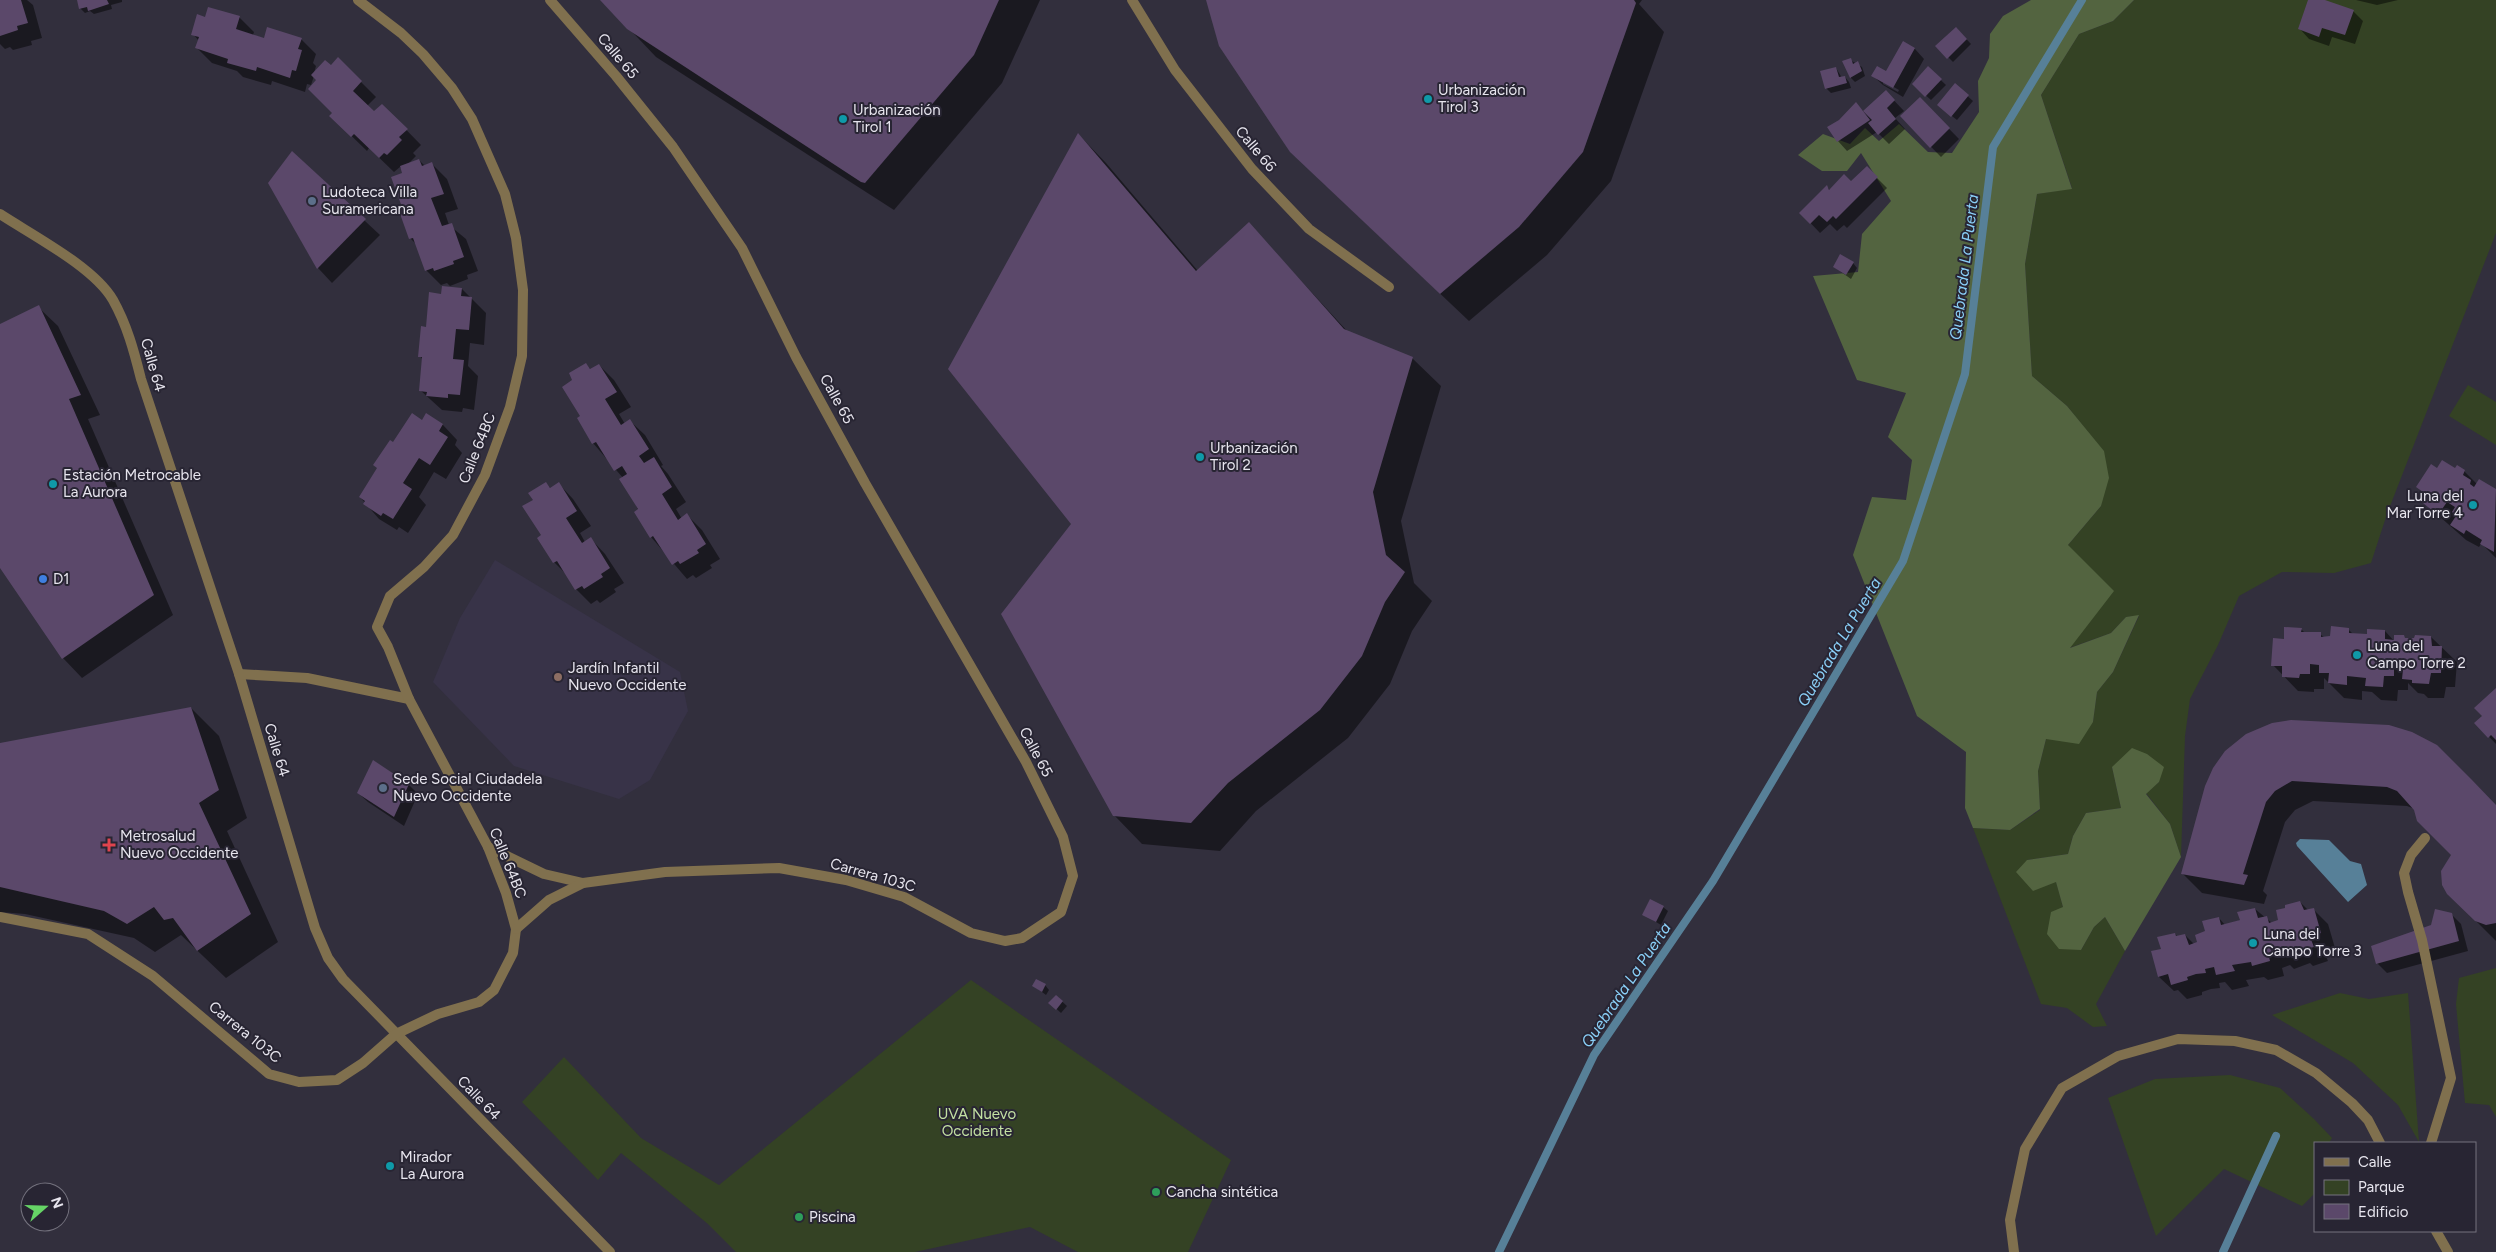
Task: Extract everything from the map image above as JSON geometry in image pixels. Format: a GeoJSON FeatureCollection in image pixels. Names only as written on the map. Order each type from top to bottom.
{"type":"FeatureCollection","features":[{"type":"Feature","properties":{"kind":"street","name":"Calle 64BC"},"geometry":{"type":"LineString","coordinates":[[358,0],[401,33],[423,54],[452,88],[472,119],[505,194],[516,238],[523,290],[522,356],[510,407],[485,476],[452,535],[424,568],[390,596],[377,627],[388,647],[409,699],[488,847],[506,893],[516,929]]}},
{"type":"Feature","properties":{"kind":"street","name":"Calle 65"},"geometry":{"type":"LineString","coordinates":[[550,0],[616,76],[667,140],[742,248],[820,400],[1026,762],[1063,837]]}},
{"type":"Feature","properties":{"kind":"street","name":"Calle 66"},"geometry":{"type":"LineString","coordinates":[[1132,0],[1175,70],[1252,169],[1309,229],[1389,288]]}},
{"type":"Feature","properties":{"kind":"street","name":"Calle 64"},"geometry":{"type":"LineString","coordinates":[[0,214],[67,256],[85,270],[112,298],[127,330],[144,388],[239,674],[315,928],[328,958],[343,979],[610,1252]]}},
{"type":"Feature","properties":{"kind":"street"},"geometry":{"type":"LineString","coordinates":[[239,674],[307,678],[409,699]]}},
{"type":"Feature","properties":{"kind":"street","name":"Carrera 103C"},"geometry":{"type":"LineString","coordinates":[[583,883],[665,872],[778,868],[846,880],[904,897],[971,933],[1005,941],[1022,938],[1061,912],[1073,876],[1063,837]]}},
{"type":"Feature","properties":{"kind":"street"},"geometry":{"type":"LineString","coordinates":[[2425,838],[2411,855],[2404,873],[2422,940],[2451,1078],[2431,1142]]}},
{"type":"Feature","properties":{"kind":"street"},"geometry":{"type":"LineString","coordinates":[[488,847],[544,874],[583,883]]}},
{"type":"Feature","properties":{"kind":"street"},"geometry":{"type":"LineString","coordinates":[[516,929],[549,900],[583,883]]}},
{"type":"Feature","properties":{"kind":"street","name":"Carrera 103C"},"geometry":{"type":"LineString","coordinates":[[0,917],[88,934],[153,976],[270,1074],[299,1082],[337,1080],[364,1063],[396,1034],[438,1014],[479,1002],[494,990],[513,953],[516,929]]}},
{"type":"Feature","properties":{"kind":"street"},"geometry":{"type":"LineString","coordinates":[[2014,1252],[2010,1220],[2025,1149],[2062,1088],[2118,1056],[2178,1038],[2235,1041],[2276,1050],[2316,1073],[2352,1103],[2368,1120],[2379,1142]]}},
{"type":"Feature","properties":{"kind":"street"},"geometry":{"type":"LineString","coordinates":[[2437,1232],[2448,1252]]}},
{"type":"Feature","properties":{"kind":"shaded area","name":"Jardín Infantil Nuevo Occidente"},"geometry":{"type":"Polygon","coordinates":[[[495,560],[680,672],[688,711],[650,780],[619,799],[514,766],[433,682],[460,618],[495,560]]]}},
{"type":"Feature","properties":{"kind":"green space"},"geometry":{"type":"Polygon","coordinates":[[[2031,0],[2134,0],[2113,21],[2079,34],[2041,95],[2072,189],[2037,194],[2025,264],[2032,376],[2067,406],[2104,451],[2109,478],[2101,506],[2068,545],[2114,591],[2070,648],[2111,633],[2126,617],[2139,615],[2113,672],[2097,692],[2093,722],[2079,744],[2046,739],[2038,771],[2040,809],[2010,830],[1973,828],[1965,808],[1966,752],[1917,716],[1853,555],[1872,497],[1906,500],[1912,460],[1888,437],[1906,393],[1857,380],[1813,276],[1858,272],[1862,234],[1891,201],[1861,153],[1847,171],[1822,171],[1798,155],[1823,134],[1850,144],[1865,128],[1879,141],[1899,124],[1928,152],[1952,153],[1979,112],[1978,81],[1989,58],[1990,34],[2003,16],[2031,0]]]}},
{"type":"Feature","properties":{"kind":"green space"},"geometry":{"type":"Polygon","coordinates":[[[2134,0],[2496,0],[2496,233],[2387,514],[2371,563],[2334,573],[2282,572],[2239,596],[2218,645],[2190,699],[2185,736],[2181,857],[2170,824],[2146,793],[2159,782],[2112,767],[2121,808],[2086,813],[2073,836],[2068,854],[2027,860],[2056,881],[2063,907],[2081,950],[2094,927],[2105,917],[2125,951],[2096,1004],[2107,1026],[2093,1027],[2067,1008],[2041,1004],[1973,828],[2010,830],[2040,810],[2038,771],[2046,739],[2093,722],[2097,692],[2113,672],[2139,616],[2126,617],[2111,633],[2069,648],[2076,637],[2068,545],[2101,506],[2104,452],[2067,406],[2032,376],[2025,264],[2037,194],[2072,188],[2041,95],[2079,34],[2113,21],[2134,0]]]}},
{"type":"Feature","properties":{"kind":"green space"},"geometry":{"type":"Polygon","coordinates":[[[2468,385],[2496,402],[2496,445],[2449,416],[2468,385]]]}},
{"type":"Feature","properties":{"kind":"green space"},"geometry":{"type":"Polygon","coordinates":[[[2132,748],[2147,754],[2164,767],[2159,782],[2146,794],[2170,824],[2181,857],[2125,951],[2105,917],[2094,927],[2081,950],[2059,949],[2047,934],[2051,912],[2063,907],[2056,882],[2033,891],[2016,872],[2027,860],[2068,854],[2073,836],[2086,813],[2121,808],[2112,767],[2132,748]]]}},
{"type":"Feature","properties":{"kind":"green space"},"geometry":{"type":"Polygon","coordinates":[[[2496,968],[2496,1117],[2489,1105],[2465,1103],[2456,1004],[2459,978],[2496,968]]]}},
{"type":"Feature","properties":{"kind":"green space","name":"UVA Nuevo Occidente"},"geometry":{"type":"Polygon","coordinates":[[[971,980],[1231,1160],[1188,1252],[1078,1252],[1030,1227],[915,1252],[736,1252],[708,1224],[621,1153],[598,1180],[522,1102],[564,1057],[641,1138],[719,1185],[971,980]]]}},
{"type":"Feature","properties":{"kind":"green space"},"geometry":{"type":"Polygon","coordinates":[[[2340,993],[2369,999],[2408,993],[2419,1142],[2398,1105],[2353,1063],[2272,1015],[2340,993]]]}},
{"type":"Feature","properties":{"kind":"green space"},"geometry":{"type":"Polygon","coordinates":[[[2230,1075],[2280,1088],[2332,1138],[2330,1142],[2314,1142],[2314,1194],[2302,1206],[2224,1169],[2156,1236],[2108,1098],[2155,1079],[2230,1075]]]}},
{"type":"Feature","properties":{"kind":"water"},"geometry":{"type":"Polygon","coordinates":[[[2300,839],[2329,840],[2350,861],[2361,864],[2367,885],[2348,902],[2297,846],[2296,843],[2300,839]]]}},
{"type":"Feature","properties":{"kind":"building"},"geometry":{"type":"Polygon","coordinates":[[[0,0],[21,0],[28,23],[17,26],[18,30],[0,36],[0,0]]]}},
{"type":"Feature","properties":{"kind":"building"},"geometry":{"type":"Polygon","coordinates":[[[77,0],[107,0],[109,4],[88,11],[87,7],[79,9],[77,0]]]}},
{"type":"Feature","properties":{"kind":"building","name":"Urbanización Tirol 1"},"geometry":{"type":"Polygon","coordinates":[[[600,0],[999,0],[974,55],[865,183],[627,29],[600,0]]]}},
{"type":"Feature","properties":{"kind":"building","name":"Urbanización Tirol 3"},"geometry":{"type":"Polygon","coordinates":[[[1206,0],[1634,0],[1636,3],[1583,152],[1519,227],[1440,294],[1290,152],[1219,46],[1206,0]]]}},
{"type":"Feature","properties":{"kind":"building"},"geometry":{"type":"Polygon","coordinates":[[[2308,0],[2325,0],[2354,10],[2345,35],[2322,28],[2319,37],[2298,29],[2308,0]]]}},
{"type":"Feature","properties":{"kind":"building"},"geometry":{"type":"Polygon","coordinates":[[[208,7],[240,16],[236,29],[264,38],[267,27],[302,38],[298,49],[302,50],[296,71],[292,70],[290,78],[257,67],[256,71],[227,63],[228,59],[195,48],[199,37],[191,35],[197,14],[205,17],[208,7]]]}},
{"type":"Feature","properties":{"kind":"building"},"geometry":{"type":"Polygon","coordinates":[[[1956,27],[1967,39],[1947,59],[1935,46],[1956,27]]]}},
{"type":"Feature","properties":{"kind":"building"},"geometry":{"type":"Polygon","coordinates":[[[1903,41],[1915,48],[1893,88],[1871,76],[1877,66],[1886,71],[1903,41]]]}},
{"type":"Feature","properties":{"kind":"building"},"geometry":{"type":"Polygon","coordinates":[[[338,57],[362,81],[353,91],[374,111],[382,104],[408,129],[399,137],[402,140],[387,155],[384,153],[379,158],[354,134],[351,137],[329,116],[332,113],[308,89],[316,80],[311,75],[325,60],[331,65],[338,57]]]}},
{"type":"Feature","properties":{"kind":"building"},"geometry":{"type":"Polygon","coordinates":[[[1851,58],[1853,64],[1858,61],[1862,71],[1850,78],[1842,61],[1851,58]]]}},
{"type":"Feature","properties":{"kind":"building"},"geometry":{"type":"Polygon","coordinates":[[[1928,66],[1942,79],[1925,97],[1912,84],[1928,66]]]}},
{"type":"Feature","properties":{"kind":"building"},"geometry":{"type":"Polygon","coordinates":[[[1836,67],[1839,77],[1845,76],[1847,83],[1825,89],[1820,71],[1836,67]]]}},
{"type":"Feature","properties":{"kind":"building"},"geometry":{"type":"Polygon","coordinates":[[[1955,83],[1969,95],[1951,117],[1937,105],[1955,83]]]}},
{"type":"Feature","properties":{"kind":"building"},"geometry":{"type":"Polygon","coordinates":[[[1886,90],[1895,100],[1887,108],[1896,119],[1878,135],[1868,123],[1872,120],[1863,111],[1886,90]]]}},
{"type":"Feature","properties":{"kind":"building"},"geometry":{"type":"Polygon","coordinates":[[[1920,97],[1950,128],[1930,148],[1900,116],[1920,97]]]}},
{"type":"Feature","properties":{"kind":"building"},"geometry":{"type":"Polygon","coordinates":[[[1856,102],[1870,120],[1837,142],[1827,127],[1839,120],[1856,102]]]}},
{"type":"Feature","properties":{"kind":"building","name":"Urbanización Tirol 2"},"geometry":{"type":"Polygon","coordinates":[[[1078,133],[1196,271],[1249,222],[1344,329],[1413,357],[1373,492],[1386,555],[1405,572],[1385,602],[1362,656],[1320,710],[1228,783],[1191,823],[1113,816],[1001,614],[1071,524],[948,369],[1078,133]]]}},
{"type":"Feature","properties":{"kind":"building","name":"Ludoteca Villa Suramericana"},"geometry":{"type":"Polygon","coordinates":[[[292,151],[366,219],[317,269],[268,183],[292,151]]]}},
{"type":"Feature","properties":{"kind":"building"},"geometry":{"type":"Polygon","coordinates":[[[419,159],[422,166],[432,162],[444,194],[431,198],[442,226],[452,223],[464,257],[453,261],[454,264],[434,271],[433,268],[425,271],[413,238],[409,239],[399,211],[403,210],[391,177],[402,173],[400,166],[419,159]]]}},
{"type":"Feature","properties":{"kind":"building"},"geometry":{"type":"Polygon","coordinates":[[[1867,166],[1878,177],[1836,219],[1833,216],[1827,222],[1819,215],[1810,224],[1799,213],[1827,185],[1829,190],[1844,174],[1851,181],[1867,166]]]}},
{"type":"Feature","properties":{"kind":"building"},"geometry":{"type":"Polygon","coordinates":[[[1840,254],[1854,262],[1846,275],[1833,267],[1840,254]]]}},
{"type":"Feature","properties":{"kind":"building"},"geometry":{"type":"Polygon","coordinates":[[[442,286],[462,288],[461,296],[472,297],[469,330],[456,329],[453,359],[464,360],[460,395],[448,394],[448,398],[426,396],[427,392],[419,391],[422,357],[418,357],[421,326],[426,327],[429,292],[441,294],[442,286]]]}},
{"type":"Feature","properties":{"kind":"building","name":"Estación Metrocable La Aurora"},"geometry":{"type":"Polygon","coordinates":[[[39,305],[81,395],[69,399],[154,595],[62,659],[0,568],[0,324],[39,305]]]}},
{"type":"Feature","properties":{"kind":"building"},"geometry":{"type":"Polygon","coordinates":[[[586,363],[590,369],[599,364],[617,392],[605,399],[621,425],[630,419],[649,449],[639,456],[644,463],[654,457],[672,487],[662,494],[678,520],[687,513],[706,544],[697,550],[699,553],[680,564],[678,561],[672,565],[653,536],[650,538],[634,512],[638,509],[619,479],[627,474],[622,466],[614,471],[596,442],[592,444],[577,418],[580,416],[562,387],[572,380],[569,373],[586,363]]]}},
{"type":"Feature","properties":{"kind":"building"},"geometry":{"type":"Polygon","coordinates":[[[412,413],[422,420],[426,413],[443,424],[439,431],[448,437],[430,465],[419,458],[403,483],[412,489],[393,519],[383,513],[381,516],[363,504],[365,501],[359,497],[377,468],[373,465],[390,440],[393,442],[412,413]]]}},
{"type":"Feature","properties":{"kind":"building","name":"Luna del Mar Torre 4"},"geometry":{"type":"Polygon","coordinates":[[[2442,460],[2455,468],[2457,465],[2465,470],[2463,475],[2471,480],[2470,484],[2474,487],[2479,479],[2496,489],[2494,552],[2480,544],[2482,540],[2466,530],[2464,534],[2450,525],[2456,516],[2452,512],[2455,507],[2447,502],[2438,515],[2418,499],[2423,492],[2416,487],[2431,464],[2437,468],[2442,460]]]}},
{"type":"Feature","properties":{"kind":"building"},"geometry":{"type":"Polygon","coordinates":[[[546,482],[550,488],[559,482],[577,511],[566,518],[582,543],[591,537],[610,568],[601,574],[603,577],[584,589],[582,586],[575,590],[557,561],[553,563],[537,538],[541,535],[522,506],[533,500],[528,493],[546,482]]]}},
{"type":"Feature","properties":{"kind":"building","name":"Luna del Campo Torre 2"},"geometry":{"type":"Polygon","coordinates":[[[2331,626],[2349,628],[2349,633],[2367,634],[2367,629],[2385,630],[2385,639],[2394,640],[2394,635],[2404,635],[2405,638],[2414,638],[2415,635],[2431,636],[2432,646],[2442,646],[2441,673],[2431,673],[2429,684],[2412,683],[2412,680],[2402,679],[2403,669],[2394,668],[2394,676],[2384,676],[2383,687],[2365,686],[2366,678],[2347,676],[2347,685],[2328,683],[2329,673],[2319,673],[2319,665],[2310,664],[2310,674],[2300,674],[2299,678],[2282,677],[2282,666],[2271,666],[2273,638],[2284,639],[2284,627],[2302,628],[2301,632],[2321,632],[2321,637],[2330,636],[2331,626]]]}},
{"type":"Feature","properties":{"kind":"building"},"geometry":{"type":"Polygon","coordinates":[[[2496,688],[2496,740],[2491,735],[2488,738],[2474,723],[2482,716],[2474,708],[2496,688]]]}},
{"type":"Feature","properties":{"kind":"building","name":"Metrosalud Nuevo Occidente"},"geometry":{"type":"Polygon","coordinates":[[[191,707],[219,790],[199,803],[251,914],[197,951],[173,918],[164,920],[154,907],[127,924],[104,911],[0,887],[0,743],[191,707]]]}},
{"type":"Feature","properties":{"kind":"building"},"geometry":{"type":"Polygon","coordinates":[[[2291,720],[2389,725],[2412,732],[2437,745],[2496,805],[2496,923],[2486,925],[2475,921],[2447,894],[2442,885],[2441,871],[2451,855],[2417,821],[2414,810],[2397,791],[2387,787],[2292,781],[2275,791],[2266,802],[2243,874],[2248,875],[2244,885],[2181,874],[2205,786],[2213,768],[2225,751],[2246,734],[2272,723],[2291,720]]]}},
{"type":"Feature","properties":{"kind":"building","name":"Sede Social Ciudadela Nuevo Occidente"},"geometry":{"type":"Polygon","coordinates":[[[373,760],[409,784],[394,817],[357,793],[373,760]]]}},
{"type":"Feature","properties":{"kind":"building"},"geometry":{"type":"Polygon","coordinates":[[[1650,899],[1664,906],[1656,922],[1642,915],[1650,899]]]}},
{"type":"Feature","properties":{"kind":"building","name":"Luna del Campo Torre 3"},"geometry":{"type":"Polygon","coordinates":[[[2300,901],[2304,910],[2314,908],[2321,933],[2310,937],[2314,947],[2297,951],[2296,948],[2278,955],[2276,950],[2268,953],[2270,961],[2252,966],[2251,962],[2232,965],[2235,971],[2216,975],[2214,967],[2205,969],[2206,973],[2187,977],[2188,980],[2171,985],[2168,974],[2158,977],[2151,951],[2161,949],[2157,937],[2175,933],[2176,936],[2185,934],[2189,945],[2197,942],[2195,935],[2205,931],[2202,921],[2219,917],[2221,925],[2240,920],[2237,912],[2255,908],[2258,918],[2267,916],[2269,923],[2278,920],[2276,910],[2285,908],[2285,905],[2300,901]]]}},
{"type":"Feature","properties":{"kind":"building"},"geometry":{"type":"Polygon","coordinates":[[[2435,909],[2452,913],[2459,941],[2376,964],[2371,946],[2431,925],[2435,909]]]}},
{"type":"Feature","properties":{"kind":"building"},"geometry":{"type":"Polygon","coordinates":[[[1036,979],[1046,984],[1042,992],[1032,986],[1036,979]]]}},
{"type":"Feature","properties":{"kind":"building"},"geometry":{"type":"Polygon","coordinates":[[[1056,995],[1063,1001],[1056,1010],[1048,1003],[1056,995]]]}},
{"type":"Feature","properties":{"kind":"waterway","name":"Quebrada La Puerta"},"geometry":{"type":"LineString","coordinates":[[1499,1252],[1594,1055],[1713,881],[1903,561],[1965,374],[1993,147],[2082,0]]}},
{"type":"Feature","properties":{"kind":"waterway"},"geometry":{"type":"LineString","coordinates":[[2223,1252],[2276,1136]]}},
{"type":"Feature","properties":{"kind":"place","name":"Urbanización Tirol 3"},"geometry":{"type":"Point","coordinates":[1428,99]}},
{"type":"Feature","properties":{"kind":"place","name":"Urbanización Tirol 1"},"geometry":{"type":"Point","coordinates":[843,119]}},
{"type":"Feature","properties":{"kind":"place","name":"Ludoteca Villa Suramericana"},"geometry":{"type":"Point","coordinates":[312,201]}},
{"type":"Feature","properties":{"kind":"place","name":"Urbanización Tirol 2"},"geometry":{"type":"Point","coordinates":[1200,457]}},
{"type":"Feature","properties":{"kind":"place","name":"Estación Metrocable La Aurora"},"geometry":{"type":"Point","coordinates":[53,484]}},
{"type":"Feature","properties":{"kind":"place","name":"Luna del Mar Torre 4"},"geometry":{"type":"Point","coordinates":[2473,505]}},
{"type":"Feature","properties":{"kind":"place","name":"D1"},"geometry":{"type":"Point","coordinates":[43,579]}},
{"type":"Feature","properties":{"kind":"place","name":"Luna del Campo Torre 2"},"geometry":{"type":"Point","coordinates":[2357,655]}},
{"type":"Feature","properties":{"kind":"place","name":"Jardín Infantil Nuevo Occidente"},"geometry":{"type":"Point","coordinates":[558,677]}},
{"type":"Feature","properties":{"kind":"place","name":"Sede Social Ciudadela Nuevo Occidente"},"geometry":{"type":"Point","coordinates":[383,788]}},
{"type":"Feature","properties":{"kind":"place","name":"Metrosalud Nuevo Occidente"},"geometry":{"type":"Point","coordinates":[109,845]}},
{"type":"Feature","properties":{"kind":"place","name":"Luna del Campo Torre 3"},"geometry":{"type":"Point","coordinates":[2253,943]}},
{"type":"Feature","properties":{"kind":"place","name":"Mirador La Aurora"},"geometry":{"type":"Point","coordinates":[390,1166]}},
{"type":"Feature","properties":{"kind":"place","name":"Cancha sintética"},"geometry":{"type":"Point","coordinates":[1156,1192]}},
{"type":"Feature","properties":{"kind":"place","name":"Piscina"},"geometry":{"type":"Point","coordinates":[799,1217]}}]}
